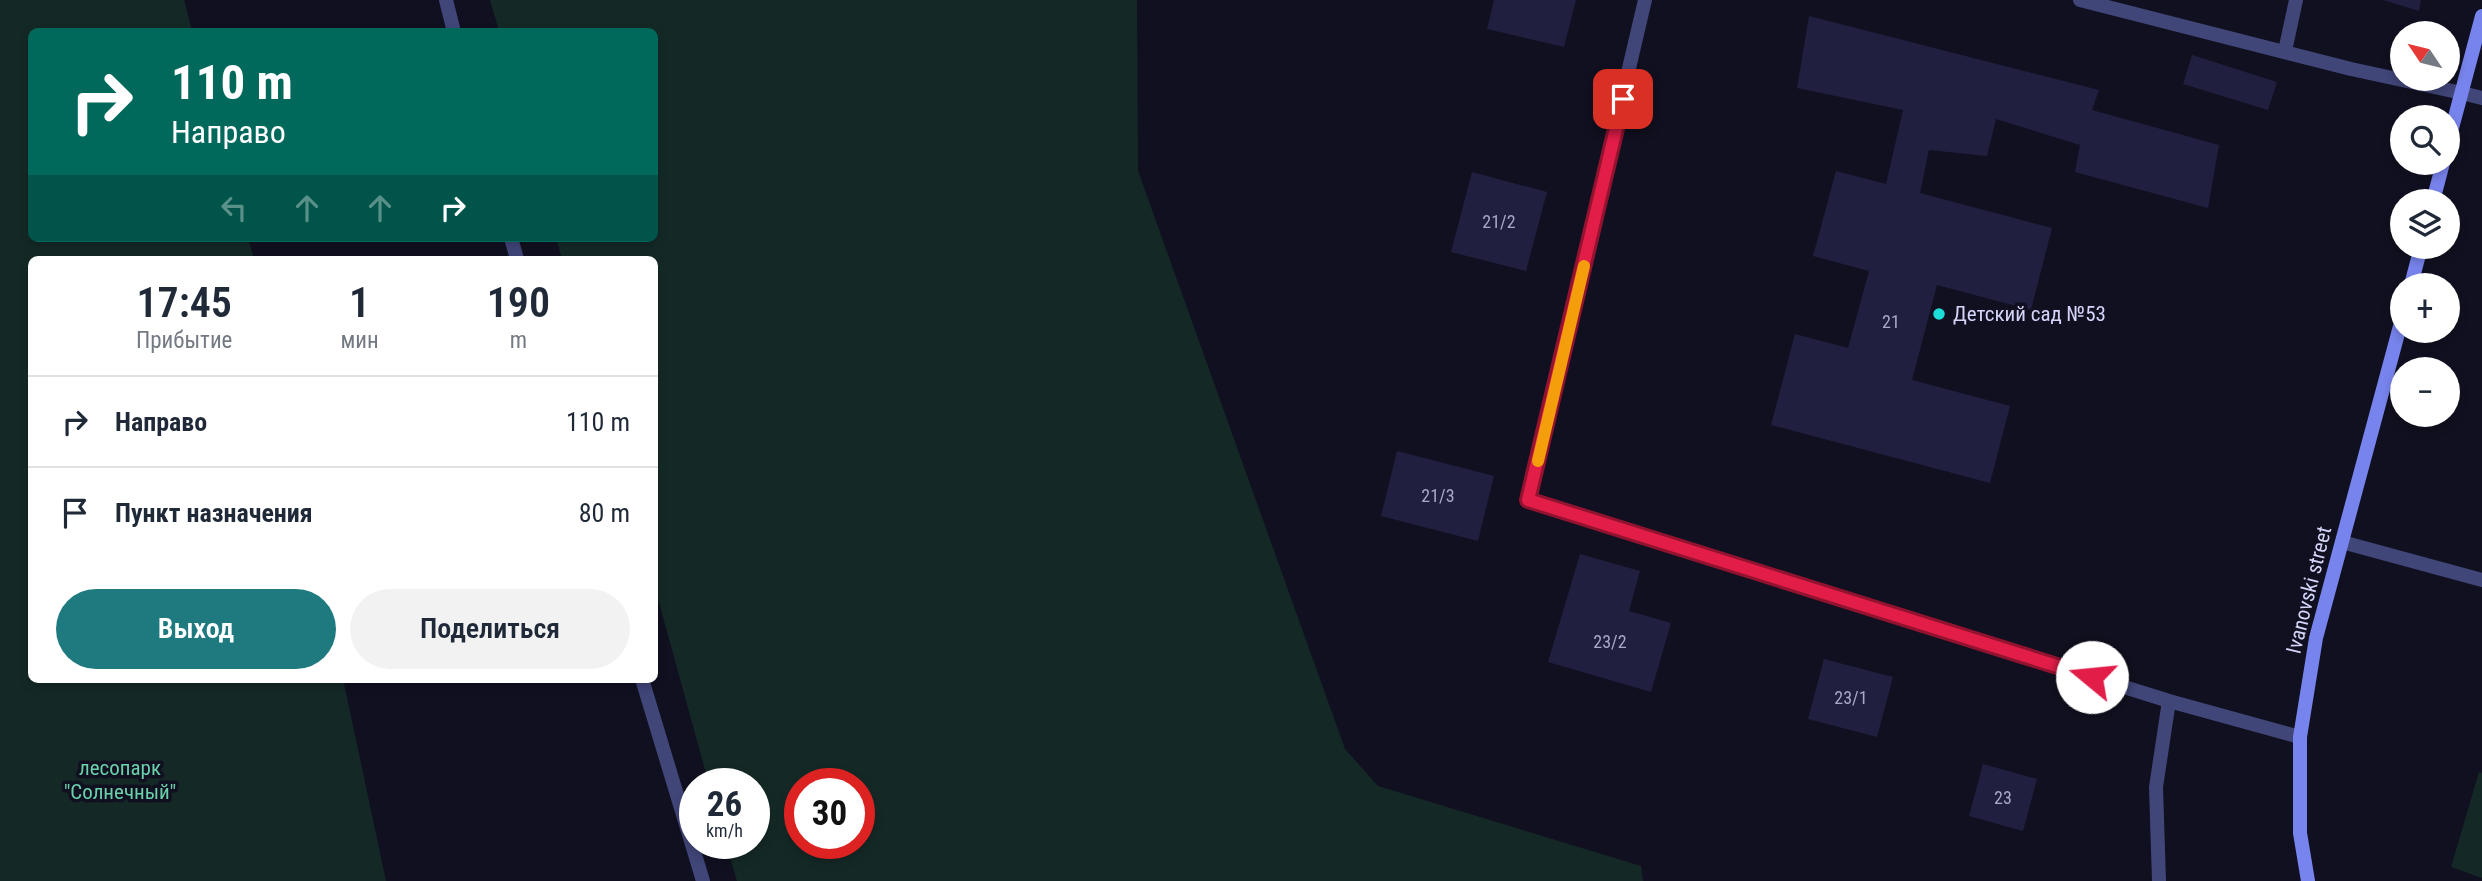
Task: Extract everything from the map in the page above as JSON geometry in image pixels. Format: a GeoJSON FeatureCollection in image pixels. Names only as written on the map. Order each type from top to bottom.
{"type":"FeatureCollection","features":[{"type":"Feature","properties":{"kind":"main road"},"geometry":{"type":"LineString","coordinates":[[2459,105],[2482,16]]}},
{"type":"Feature","properties":{"kind":"main road","name":"Ivanovski street"},"geometry":{"type":"LineString","coordinates":[[2308,881],[2300,833],[2300,737],[2316,638],[2396,343]]}},
{"type":"Feature","properties":{"kind":"street"},"geometry":{"type":"LineString","coordinates":[[446,0],[453,28]]}},
{"type":"Feature","properties":{"kind":"street"},"geometry":{"type":"LineString","coordinates":[[1645,0],[1528,500],[2169,701],[2300,737]]}},
{"type":"Feature","properties":{"kind":"street"},"geometry":{"type":"LineString","coordinates":[[2080,0],[2351,69],[2482,98]]}},
{"type":"Feature","properties":{"kind":"street"},"geometry":{"type":"LineString","coordinates":[[2285,51],[2296,0]]}},
{"type":"Feature","properties":{"kind":"street"},"geometry":{"type":"LineString","coordinates":[[2343,542],[2482,580]]}},
{"type":"Feature","properties":{"kind":"street"},"geometry":{"type":"LineString","coordinates":[[643,683],[703,881]]}},
{"type":"Feature","properties":{"kind":"street"},"geometry":{"type":"LineString","coordinates":[[2159,881],[2156,786],[2169,701]]}},
{"type":"Feature","properties":{"kind":"green space","name":"лесопарк \"Солнечный\""},"geometry":{"type":"Polygon","coordinates":[[[0,0],[184,0],[191,28],[28,28],[28,242],[249,242],[253,256],[28,256],[28,683],[344,683],[386,881],[0,881],[0,0]]]}},
{"type":"Feature","properties":{"kind":"green space"},"geometry":{"type":"Polygon","coordinates":[[[490,0],[1137,0],[1138,171],[1345,749],[1378,786],[1641,866],[1643,881],[737,881],[730,859],[770,859],[770,768],[705,768],[658,599],[658,256],[561,256],[557,242],[658,242],[658,28],[498,28],[490,0]]]}},
{"type":"Feature","properties":{"kind":"green space"},"geometry":{"type":"Polygon","coordinates":[[[2479,772],[2482,773],[2482,878],[2451,867],[2479,772]]]}},
{"type":"Feature","properties":{"kind":"building"},"geometry":{"type":"Polygon","coordinates":[[[1494,0],[1576,0],[1564,47],[1487,29],[1494,0]]]}},
{"type":"Feature","properties":{"kind":"building"},"geometry":{"type":"Polygon","coordinates":[[[2383,0],[2421,0],[2419,11],[2383,0]]]}},
{"type":"Feature","properties":{"kind":"building"},"geometry":{"type":"Polygon","coordinates":[[[1809,16],[2099,90],[2092,110],[2219,145],[2208,208],[2075,172],[2080,145],[1996,119],[1987,156],[1929,150],[1920,193],[2052,228],[2031,310],[1937,285],[1912,380],[2010,406],[1990,483],[1771,425],[1795,334],[1848,348],[1869,271],[1813,256],[1836,171],[1886,184],[1903,110],[1797,88],[1809,16]]]}},
{"type":"Feature","properties":{"kind":"building"},"geometry":{"type":"Polygon","coordinates":[[[2192,55],[2277,82],[2268,110],[2183,84],[2192,55]]]}},
{"type":"Feature","properties":{"kind":"building"},"geometry":{"type":"Polygon","coordinates":[[[1472,172],[1547,192],[1526,271],[1451,252],[1472,172]]]}},
{"type":"Feature","properties":{"kind":"building"},"geometry":{"type":"Polygon","coordinates":[[[1397,451],[1494,476],[1478,541],[1381,516],[1397,451]]]}},
{"type":"Feature","properties":{"kind":"building"},"geometry":{"type":"Polygon","coordinates":[[[1580,554],[1640,571],[1629,611],[1671,623],[1651,692],[1548,662],[1580,554]]]}},
{"type":"Feature","properties":{"kind":"building"},"geometry":{"type":"Polygon","coordinates":[[[1824,659],[1893,677],[1877,737],[1808,719],[1824,659]]]}},
{"type":"Feature","properties":{"kind":"building"},"geometry":{"type":"Polygon","coordinates":[[[1983,764],[2037,779],[2023,831],[1969,816],[1983,764]]]}},
{"type":"Feature","properties":{"kind":"slow traffic"},"geometry":{"type":"LineString","coordinates":[[1538,461],[1584,266]]}},
{"type":"Feature","properties":{"kind":"place","name":"Детский сад №53"},"geometry":{"type":"Point","coordinates":[1939,314]}},
{"type":"Feature","properties":{"kind":"route"},"geometry":{"type":"LineString","coordinates":[[1623,99],[1528,500],[2092,677]]}}]}
